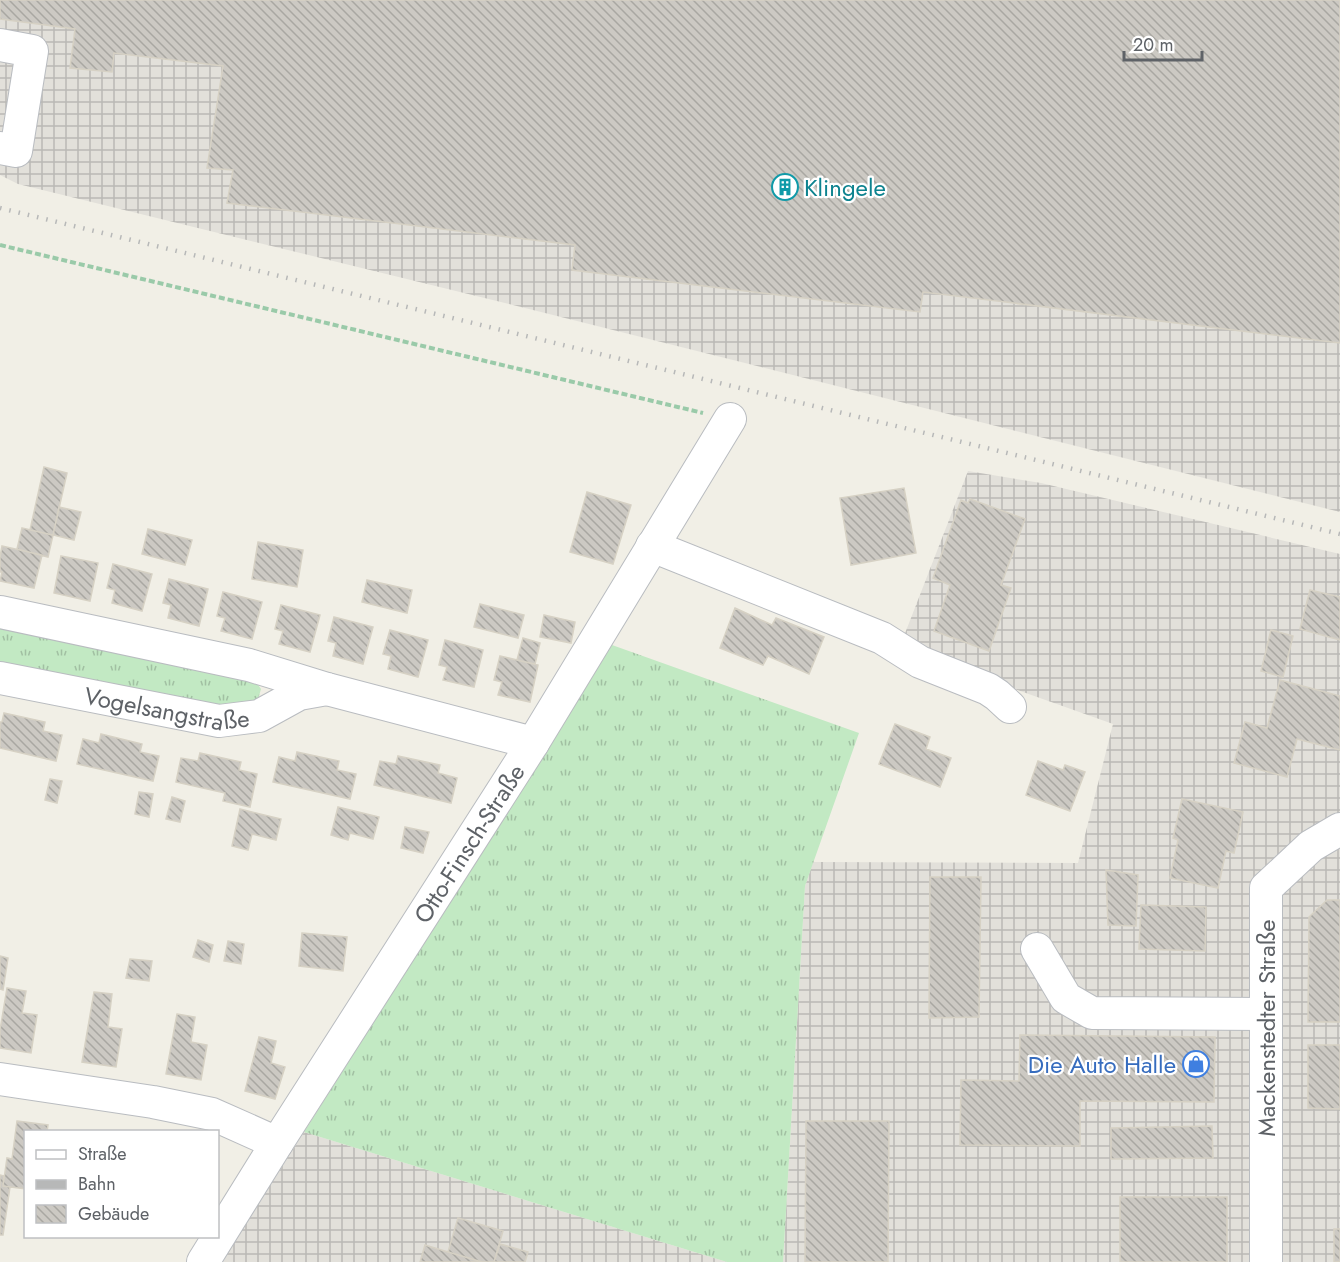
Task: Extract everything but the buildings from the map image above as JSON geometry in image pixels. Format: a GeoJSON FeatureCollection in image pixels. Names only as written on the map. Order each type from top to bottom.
{"type":"FeatureCollection","features":[{"type":"Feature","properties":{"kind":"street"},"geometry":{"type":"LineString","coordinates":[[0,45],[32,51],[16,151],[0,148]]}},
{"type":"Feature","properties":{"kind":"street","name":"Otto-Finsch-Straße"},"geometry":{"type":"LineString","coordinates":[[219,1237],[533,743],[730,419]]}},
{"type":"Feature","properties":{"kind":"street"},"geometry":{"type":"LineString","coordinates":[[652,546],[882,638],[920,662],[988,689],[1010,708]]}},
{"type":"Feature","properties":{"kind":"street","name":"Vogelsangstraße"},"geometry":{"type":"LineString","coordinates":[[0,612],[249,665],[327,690],[533,743]]}},
{"type":"Feature","properties":{"kind":"street","name":"Vogelsangstraße"},"geometry":{"type":"LineString","coordinates":[[0,678],[219,721],[259,716],[299,694],[327,690]]}},
{"type":"Feature","properties":{"kind":"street","name":"Mackenstedter Straße"},"geometry":{"type":"LineString","coordinates":[[1266,1262],[1266,888],[1311,846],[1340,830]]}},
{"type":"Feature","properties":{"kind":"street"},"geometry":{"type":"LineString","coordinates":[[1037,949],[1066,998],[1092,1013],[1266,1014]]}},
{"type":"Feature","properties":{"kind":"street"},"geometry":{"type":"LineString","coordinates":[[0,1079],[153,1102],[212,1114],[278,1143]]}},
{"type":"Feature","properties":{"kind":"street","name":"Otto-Finsch-Straße"},"geometry":{"type":"LineString","coordinates":[[203,1262],[218,1238]]}},
{"type":"Feature","properties":{"kind":"path"},"geometry":{"type":"LineString","coordinates":[[0,245],[730,419]]}},
{"type":"Feature","properties":{"kind":"shaded area","name":"Klingele"},"geometry":{"type":"Polygon","coordinates":[[[0,0],[1340,0],[1340,512],[18,184],[0,175],[0,0]]]}},
{"type":"Feature","properties":{"kind":"shaded area"},"geometry":{"type":"Polygon","coordinates":[[[968,471],[1041,483],[1340,554],[1340,1262],[783,1262],[805,886],[813,862],[1078,863],[1113,724],[989,680],[904,636],[968,471]]]}},
{"type":"Feature","properties":{"kind":"shaded area"},"geometry":{"type":"Polygon","coordinates":[[[304,1132],[727,1262],[221,1262],[304,1132]]]}},
{"type":"Feature","properties":{"kind":"green space"},"geometry":{"type":"Polygon","coordinates":[[[0,624],[252,676],[261,689],[257,703],[246,712],[0,669],[0,624]]]}},
{"type":"Feature","properties":{"kind":"green space"},"geometry":{"type":"Polygon","coordinates":[[[612,645],[859,733],[805,886],[783,1262],[727,1262],[304,1132],[612,645]]]}},
{"type":"Feature","properties":{"kind":"railway"},"geometry":{"type":"LineString","coordinates":[[0,208],[1340,534]]}},
{"type":"Feature","properties":{"kind":"place","name":"Klingele"},"geometry":{"type":"Point","coordinates":[785,187]}},
{"type":"Feature","properties":{"kind":"place","name":"Die Auto Halle"},"geometry":{"type":"Point","coordinates":[1196,1064]}}]}
